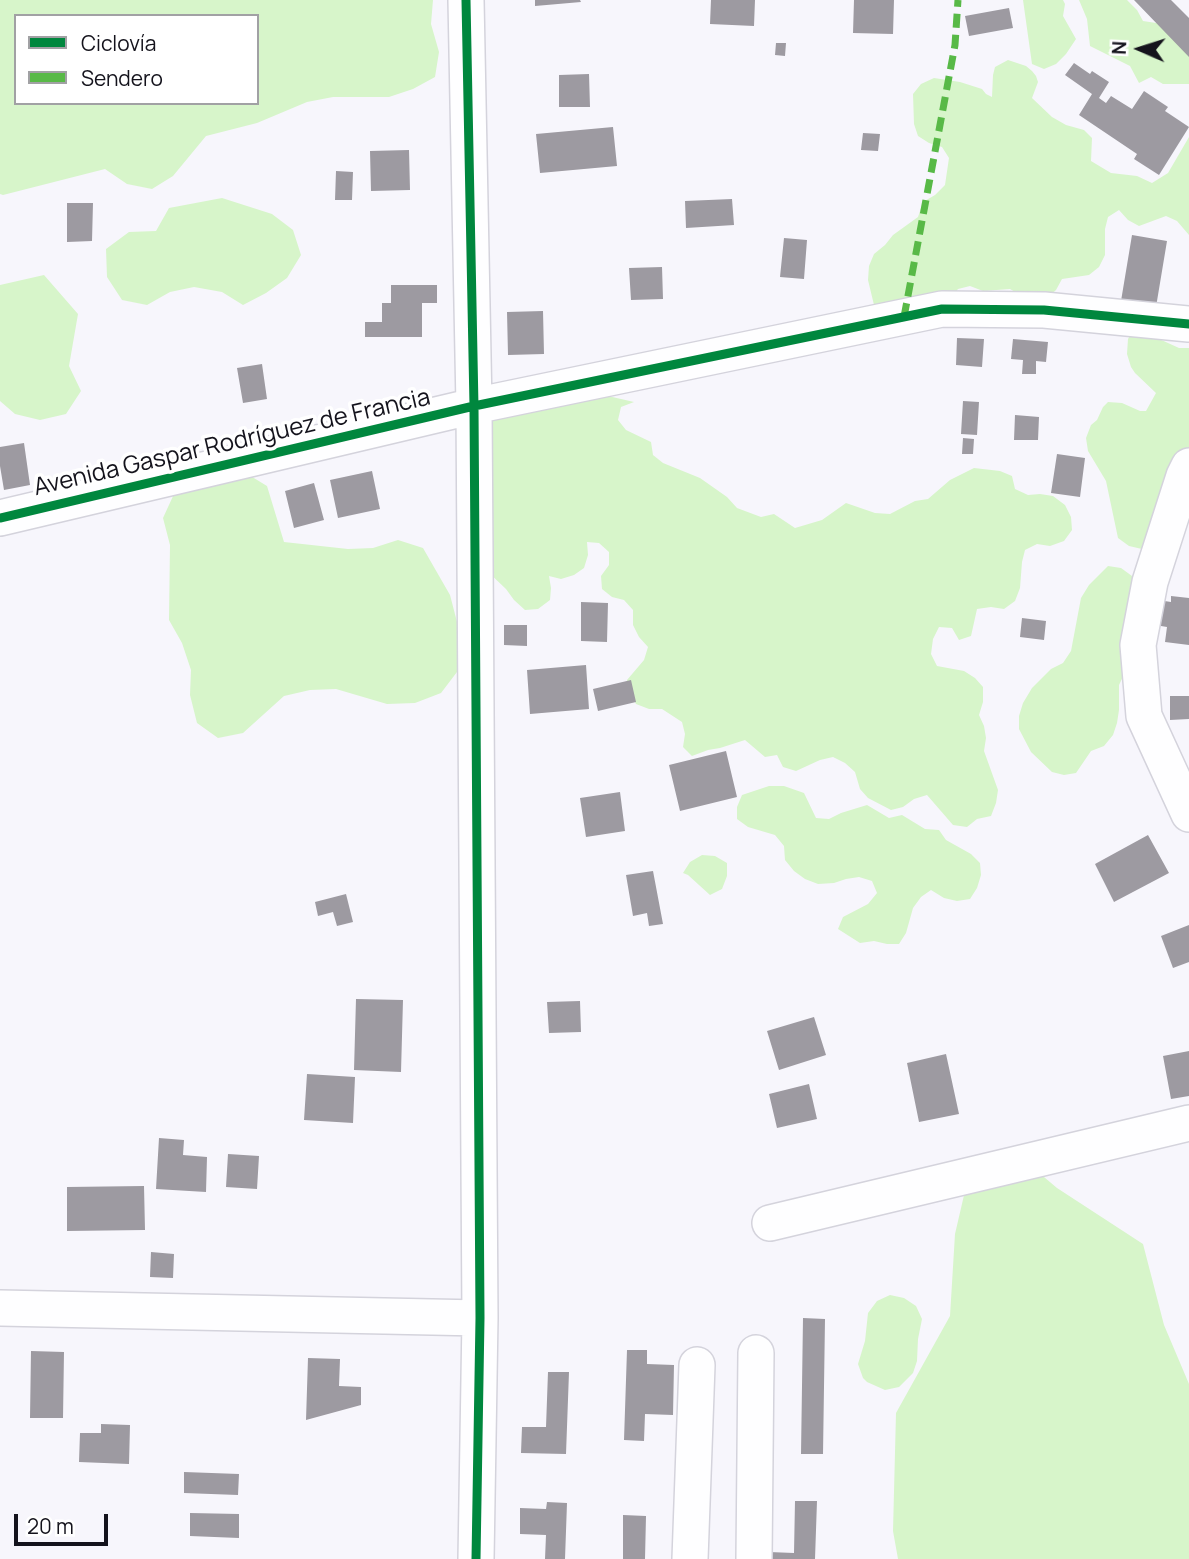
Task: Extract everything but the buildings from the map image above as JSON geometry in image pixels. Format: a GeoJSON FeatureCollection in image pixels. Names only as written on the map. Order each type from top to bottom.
{"type":"FeatureCollection","features":[{"type":"Feature","properties":{"kind":"street"},"geometry":{"type":"LineString","coordinates":[[466,0],[474,406],[480,1318],[476,1559]]}},
{"type":"Feature","properties":{"kind":"street","name":"Avenida Gaspar Rodríguez de Francia"},"geometry":{"type":"LineString","coordinates":[[0,518],[474,406],[942,309],[1044,310],[1189,324]]}},
{"type":"Feature","properties":{"kind":"street"},"geometry":{"type":"LineString","coordinates":[[1189,466],[1150,582],[1138,645],[1144,716],[1189,814]]}},
{"type":"Feature","properties":{"kind":"street"},"geometry":{"type":"LineString","coordinates":[[770,1223],[1189,1123]]}},
{"type":"Feature","properties":{"kind":"street"},"geometry":{"type":"LineString","coordinates":[[0,1308],[480,1318]]}},
{"type":"Feature","properties":{"kind":"street"},"geometry":{"type":"LineString","coordinates":[[754,1559],[756,1353]]}},
{"type":"Feature","properties":{"kind":"street"},"geometry":{"type":"LineString","coordinates":[[690,1559],[696,1365]]}},
{"type":"Feature","properties":{"kind":"green space"},"geometry":{"type":"Polygon","coordinates":[[[0,0],[433,0],[431,24],[439,52],[435,77],[413,89],[389,97],[333,97],[307,102],[257,123],[206,136],[173,176],[152,189],[127,184],[105,169],[0,194],[0,0]]]}},
{"type":"Feature","properties":{"kind":"green space"},"geometry":{"type":"Polygon","coordinates":[[[1023,0],[1063,0],[1063,16],[1076,39],[1056,64],[1044,69],[1032,64],[1023,0]]]}},
{"type":"Feature","properties":{"kind":"green space"},"geometry":{"type":"Polygon","coordinates":[[[1079,0],[1127,0],[1143,21],[1189,28],[1189,84],[1163,84],[1151,77],[1139,83],[1130,66],[1090,46],[1087,19],[1079,0]]]}},
{"type":"Feature","properties":{"kind":"green space"},"geometry":{"type":"Polygon","coordinates":[[[1008,60],[1032,71],[1038,82],[1032,98],[1052,117],[1066,125],[1084,130],[1092,138],[1091,161],[1111,173],[1137,176],[1152,183],[1168,173],[1189,137],[1189,235],[1177,221],[1166,216],[1139,226],[1128,220],[1119,210],[1108,217],[1105,255],[1099,267],[1089,275],[1062,279],[1056,290],[1047,298],[1022,296],[1010,289],[983,291],[970,286],[958,289],[942,309],[940,319],[932,329],[918,333],[905,329],[874,305],[868,280],[869,266],[874,254],[893,235],[918,217],[923,202],[945,185],[949,158],[942,147],[918,136],[914,124],[913,94],[921,84],[934,78],[982,89],[992,97],[995,67],[1008,60]]]}},
{"type":"Feature","properties":{"kind":"green space"},"geometry":{"type":"Polygon","coordinates":[[[222,198],[272,214],[293,230],[301,255],[287,278],[243,305],[222,292],[194,287],[170,292],[147,305],[122,300],[107,277],[106,249],[129,232],[156,231],[169,208],[222,198]]]}},
{"type":"Feature","properties":{"kind":"green space"},"geometry":{"type":"Polygon","coordinates":[[[44,275],[78,314],[69,366],[81,391],[66,414],[40,420],[15,414],[0,401],[0,285],[44,275]]]}},
{"type":"Feature","properties":{"kind":"green space"},"geometry":{"type":"Polygon","coordinates":[[[1132,332],[1146,333],[1179,348],[1189,348],[1189,502],[1142,549],[1129,546],[1118,538],[1106,481],[1088,451],[1086,438],[1091,425],[1108,402],[1122,403],[1146,411],[1156,393],[1131,367],[1127,354],[1128,339],[1132,332]]]}},
{"type":"Feature","properties":{"kind":"green space"},"geometry":{"type":"Polygon","coordinates":[[[608,396],[634,402],[621,407],[618,420],[626,430],[651,442],[653,455],[663,463],[700,478],[727,497],[737,508],[761,517],[774,514],[795,528],[822,520],[846,503],[875,513],[890,514],[915,501],[928,499],[950,480],[974,468],[1000,471],[1012,476],[1015,489],[1028,495],[1053,496],[1065,505],[1071,517],[1072,530],[1064,541],[1050,546],[1037,544],[1025,550],[1020,588],[1015,601],[1004,609],[977,609],[971,636],[959,640],[952,628],[939,627],[933,639],[931,654],[937,666],[964,671],[983,687],[983,702],[979,715],[986,738],[984,751],[998,790],[991,816],[977,819],[967,827],[953,825],[927,795],[891,810],[868,798],[860,789],[855,772],[833,757],[796,771],[783,767],[777,755],[765,757],[745,740],[692,756],[683,747],[685,734],[682,722],[662,709],[649,709],[636,704],[629,691],[627,680],[644,660],[648,647],[633,625],[633,610],[624,600],[612,597],[602,589],[601,576],[609,565],[609,552],[599,543],[587,542],[588,555],[584,568],[561,579],[549,576],[550,600],[538,609],[525,610],[486,570],[486,467],[493,455],[490,428],[496,414],[608,396]]]}},
{"type":"Feature","properties":{"kind":"green space"},"geometry":{"type":"Polygon","coordinates":[[[244,472],[267,486],[284,542],[348,549],[373,548],[398,540],[423,548],[450,595],[463,645],[457,672],[441,693],[415,703],[387,704],[336,689],[310,690],[284,696],[243,733],[218,738],[197,723],[190,695],[191,670],[182,643],[169,620],[170,545],[163,518],[174,494],[244,472]]]}},
{"type":"Feature","properties":{"kind":"green space"},"geometry":{"type":"Polygon","coordinates":[[[1108,566],[1121,568],[1132,576],[1131,660],[1119,685],[1119,710],[1113,735],[1104,746],[1091,751],[1076,773],[1064,775],[1052,772],[1031,752],[1019,729],[1019,716],[1032,688],[1051,669],[1063,663],[1071,651],[1081,598],[1089,585],[1108,566]]]}},
{"type":"Feature","properties":{"kind":"green space"},"geometry":{"type":"Polygon","coordinates":[[[769,786],[784,786],[804,793],[816,818],[829,819],[867,805],[889,818],[902,815],[925,829],[939,830],[946,840],[971,854],[980,863],[981,875],[977,888],[970,899],[957,901],[944,898],[931,890],[921,897],[913,908],[906,933],[899,944],[874,941],[860,943],[838,929],[843,917],[868,904],[877,893],[872,881],[859,877],[818,884],[805,879],[785,860],[784,846],[775,835],[748,827],[737,819],[737,807],[742,795],[769,786]]]}},
{"type":"Feature","properties":{"kind":"green space"},"geometry":{"type":"Polygon","coordinates":[[[702,855],[715,856],[727,863],[727,876],[722,889],[710,895],[683,873],[690,862],[702,855]]]}},
{"type":"Feature","properties":{"kind":"green space"},"geometry":{"type":"Polygon","coordinates":[[[1012,1150],[1057,1188],[1143,1244],[1164,1325],[1189,1384],[1189,1559],[898,1559],[893,1531],[896,1413],[950,1316],[955,1234],[968,1178],[1012,1150]]]}},
{"type":"Feature","properties":{"kind":"green space"},"geometry":{"type":"Polygon","coordinates":[[[890,1295],[904,1298],[916,1306],[922,1319],[913,1373],[899,1387],[885,1390],[867,1382],[858,1364],[865,1341],[868,1313],[877,1301],[890,1295]]]}},
{"type":"Feature","properties":{"kind":"marked path"},"geometry":{"type":"LineString","coordinates":[[904,317],[955,45],[958,0]]}},
{"type":"Feature","properties":{"kind":"cycle path"},"geometry":{"type":"LineString","coordinates":[[466,0],[474,406],[480,1318],[476,1559]]}},
{"type":"Feature","properties":{"kind":"cycle path"},"geometry":{"type":"LineString","coordinates":[[0,518],[474,406],[942,309],[1044,310],[1189,324]]}}]}
